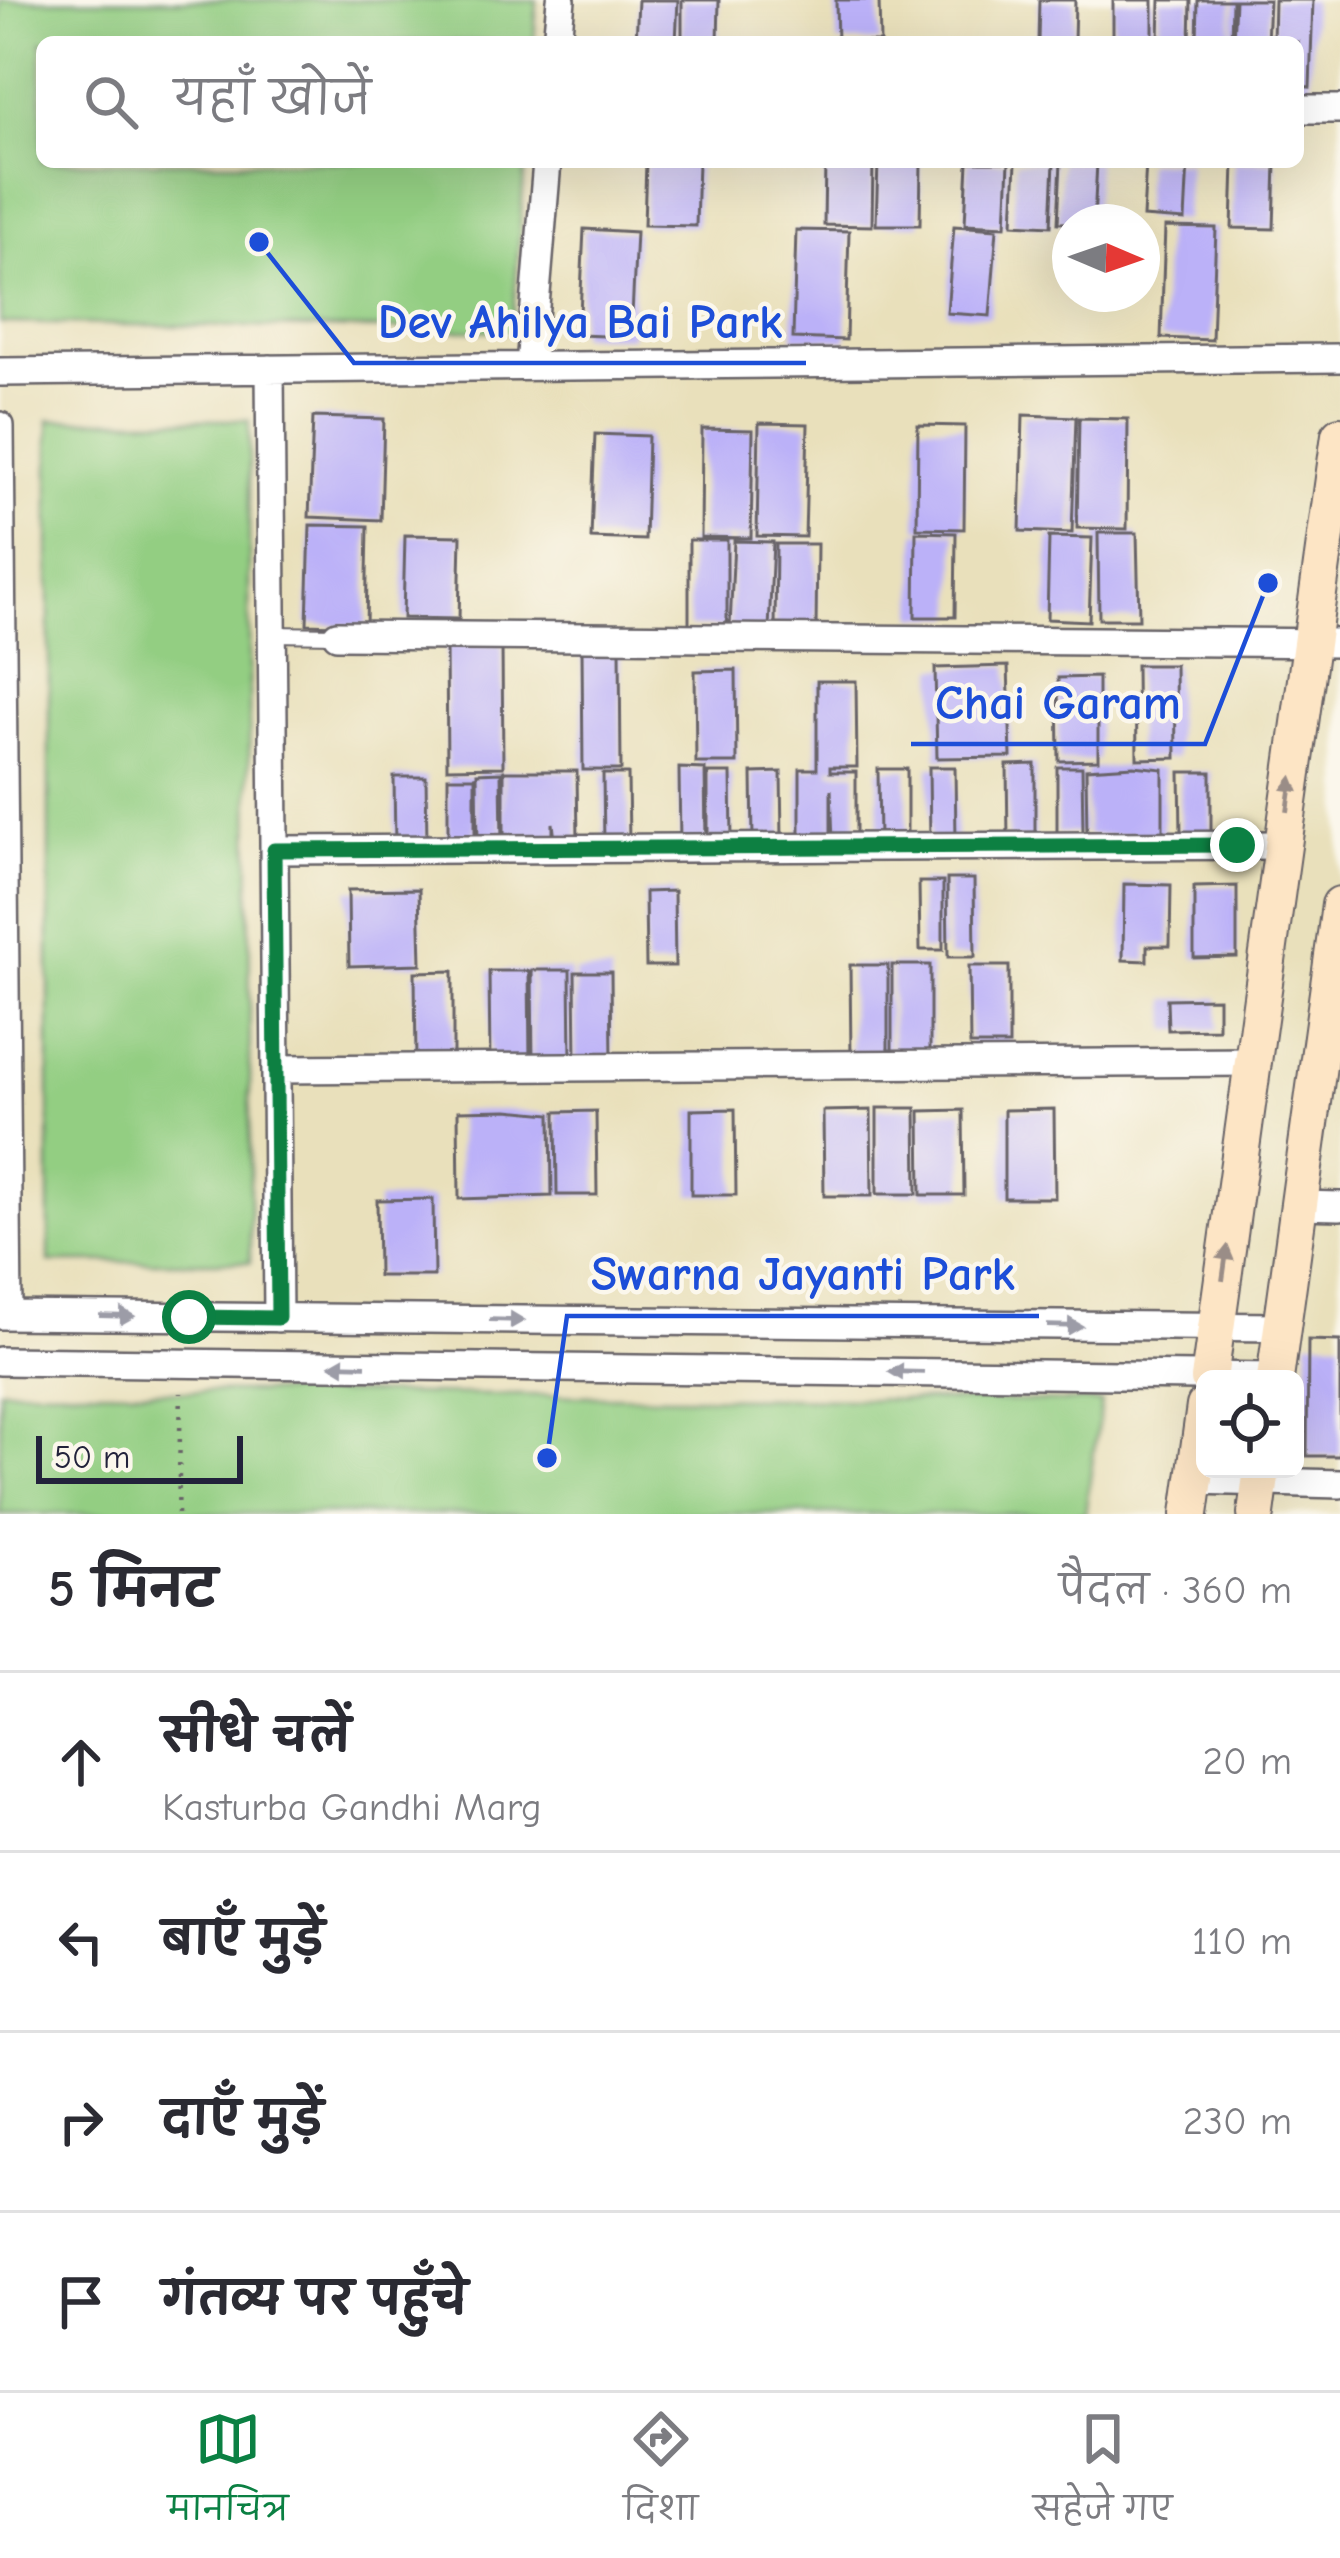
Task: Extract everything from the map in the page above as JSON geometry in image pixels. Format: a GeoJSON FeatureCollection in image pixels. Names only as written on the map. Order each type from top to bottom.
{"type":"FeatureCollection","features":[{"type":"Feature","properties":{"kind":"street"},"geometry":{"type":"LineString","coordinates":[[558,36],[561,0]]}},
{"type":"Feature","properties":{"kind":"street"},"geometry":{"type":"LineString","coordinates":[[1304,109],[1340,110]]}},
{"type":"Feature","properties":{"kind":"street"},"geometry":{"type":"LineString","coordinates":[[530,366],[546,168]]}},
{"type":"Feature","properties":{"kind":"street"},"geometry":{"type":"LineString","coordinates":[[0,372],[1340,358]]}},
{"type":"Feature","properties":{"kind":"street"},"geometry":{"type":"LineString","coordinates":[[270,369],[278,1318]]}},
{"type":"Feature","properties":{"kind":"street"},"geometry":{"type":"LineString","coordinates":[[0,426],[4,1315],[1282,1327]]}},
{"type":"Feature","properties":{"kind":"street"},"geometry":{"type":"LineString","coordinates":[[1210,1370],[1283,845],[1326,643],[1340,435]]}},
{"type":"Feature","properties":{"kind":"street"},"geometry":{"type":"LineString","coordinates":[[337,634],[1326,643]]}},
{"type":"Feature","properties":{"kind":"street"},"geometry":{"type":"LineString","coordinates":[[274,850],[1283,845]]}},
{"type":"Feature","properties":{"kind":"street"},"geometry":{"type":"LineString","coordinates":[[1276,1370],[1339,927]]}},
{"type":"Feature","properties":{"kind":"street"},"geometry":{"type":"LineString","coordinates":[[276,1069],[1253,1062]]}},
{"type":"Feature","properties":{"kind":"street"},"geometry":{"type":"LineString","coordinates":[[1299,1205],[1340,1206]]}},
{"type":"Feature","properties":{"kind":"street"},"geometry":{"type":"LineString","coordinates":[[187,1363],[189,1317]]}},
{"type":"Feature","properties":{"kind":"street"},"geometry":{"type":"LineString","coordinates":[[0,1360],[1196,1387]]}},
{"type":"Feature","properties":{"kind":"street"},"geometry":{"type":"LineString","coordinates":[[1193,1497],[1340,1484]]}},
{"type":"Feature","properties":{"kind":"lane"},"geometry":{"type":"LineString","coordinates":[[272,634],[337,634]]}},
{"type":"Feature","properties":{"kind":"path"},"geometry":{"type":"LineString","coordinates":[[178,1514],[187,1363]]}},
{"type":"Feature","properties":{"kind":"green space"},"geometry":{"type":"Polygon","coordinates":[[[0,0],[537,0],[534,36],[36,36],[36,168],[525,168],[512,331],[0,323],[0,0]]]}},
{"type":"Feature","properties":{"kind":"green space"},"geometry":{"type":"Polygon","coordinates":[[[49,420],[249,420],[250,1262],[49,1262],[49,420]]]}},
{"type":"Feature","properties":{"kind":"green space"},"geometry":{"type":"Polygon","coordinates":[[[0,1389],[1101,1402],[1085,1514],[0,1514],[0,1389]]]}},
{"type":"Feature","properties":{"kind":"building"},"geometry":{"type":"Polygon","coordinates":[[[638,0],[678,0],[676,36],[636,36],[638,0]]]}},
{"type":"Feature","properties":{"kind":"building"},"geometry":{"type":"Polygon","coordinates":[[[682,0],[719,0],[718,36],[682,36],[682,0]]]}},
{"type":"Feature","properties":{"kind":"building"},"geometry":{"type":"Polygon","coordinates":[[[836,0],[879,0],[880,36],[837,36],[836,0]]]}},
{"type":"Feature","properties":{"kind":"building"},"geometry":{"type":"Polygon","coordinates":[[[1039,0],[1075,0],[1074,36],[1038,36],[1039,0]]]}},
{"type":"Feature","properties":{"kind":"building"},"geometry":{"type":"Polygon","coordinates":[[[1113,0],[1153,0],[1153,36],[1113,36],[1113,0]]]}},
{"type":"Feature","properties":{"kind":"building"},"geometry":{"type":"Polygon","coordinates":[[[1160,0],[1191,0],[1190,36],[1159,36],[1160,0]]]}},
{"type":"Feature","properties":{"kind":"building"},"geometry":{"type":"Polygon","coordinates":[[[1198,0],[1232,0],[1231,36],[1197,36],[1198,0]]]}},
{"type":"Feature","properties":{"kind":"building"},"geometry":{"type":"Polygon","coordinates":[[[1235,0],[1269,0],[1267,36],[1233,36],[1235,0]]]}},
{"type":"Feature","properties":{"kind":"building"},"geometry":{"type":"Polygon","coordinates":[[[1274,0],[1313,0],[1310,87],[1304,86],[1304,36],[1273,36],[1274,0]]]}},
{"type":"Feature","properties":{"kind":"building"},"geometry":{"type":"Polygon","coordinates":[[[646,168],[698,168],[696,226],[644,225],[646,168]]]}},
{"type":"Feature","properties":{"kind":"building"},"geometry":{"type":"Polygon","coordinates":[[[825,168],[873,168],[872,226],[824,225],[825,168]]]}},
{"type":"Feature","properties":{"kind":"building"},"geometry":{"type":"Polygon","coordinates":[[[878,168],[921,168],[920,225],[876,225],[878,168]]]}},
{"type":"Feature","properties":{"kind":"building"},"geometry":{"type":"Polygon","coordinates":[[[968,168],[1009,168],[1006,226],[965,224],[968,168]]]}},
{"type":"Feature","properties":{"kind":"building"},"geometry":{"type":"Polygon","coordinates":[[[1016,168],[1054,168],[1051,226],[1013,224],[1016,168]]]}},
{"type":"Feature","properties":{"kind":"building"},"geometry":{"type":"Polygon","coordinates":[[[1061,168],[1097,168],[1095,204],[1059,204],[1061,168]]]}},
{"type":"Feature","properties":{"kind":"building"},"geometry":{"type":"Polygon","coordinates":[[[1146,168],[1188,168],[1185,220],[1160,218],[1160,204],[1144,204],[1146,168]]]}},
{"type":"Feature","properties":{"kind":"building"},"geometry":{"type":"Polygon","coordinates":[[[1234,168],[1276,168],[1274,229],[1232,228],[1234,168]]]}},
{"type":"Feature","properties":{"kind":"building"},"geometry":{"type":"Polygon","coordinates":[[[954,226],[997,229],[990,316],[947,313],[954,226]]]}},
{"type":"Feature","properties":{"kind":"building"},"geometry":{"type":"Polygon","coordinates":[[[1165,227],[1216,228],[1212,340],[1161,338],[1165,227]]]}},
{"type":"Feature","properties":{"kind":"building"},"geometry":{"type":"Polygon","coordinates":[[[584,229],[636,232],[631,337],[579,335],[584,229]]]}},
{"type":"Feature","properties":{"kind":"building"},"geometry":{"type":"Polygon","coordinates":[[[796,230],[849,231],[846,340],[793,338],[796,230]]]}},
{"type":"Feature","properties":{"kind":"building"},"geometry":{"type":"Polygon","coordinates":[[[1023,415],[1076,417],[1072,533],[1020,531],[1023,415]]]}},
{"type":"Feature","properties":{"kind":"building"},"geometry":{"type":"Polygon","coordinates":[[[313,417],[384,419],[381,520],[309,517],[313,417]]]}},
{"type":"Feature","properties":{"kind":"building"},"geometry":{"type":"Polygon","coordinates":[[[1079,418],[1128,419],[1127,529],[1077,528],[1079,418]]]}},
{"type":"Feature","properties":{"kind":"building"},"geometry":{"type":"Polygon","coordinates":[[[759,423],[808,424],[805,537],[757,536],[759,423]]]}},
{"type":"Feature","properties":{"kind":"building"},"geometry":{"type":"Polygon","coordinates":[[[918,425],[965,426],[964,529],[917,528],[918,425]]]}},
{"type":"Feature","properties":{"kind":"building"},"geometry":{"type":"Polygon","coordinates":[[[702,429],[753,430],[751,538],[701,537],[702,429]]]}},
{"type":"Feature","properties":{"kind":"building"},"geometry":{"type":"Polygon","coordinates":[[[595,434],[648,436],[645,540],[591,538],[595,434]]]}},
{"type":"Feature","properties":{"kind":"building"},"geometry":{"type":"Polygon","coordinates":[[[310,525],[368,526],[366,626],[307,624],[310,525]]]}},
{"type":"Feature","properties":{"kind":"building"},"geometry":{"type":"Polygon","coordinates":[[[916,532],[956,533],[955,617],[915,617],[916,532]]]}},
{"type":"Feature","properties":{"kind":"building"},"geometry":{"type":"Polygon","coordinates":[[[1098,533],[1137,533],[1139,619],[1099,619],[1098,533]]]}},
{"type":"Feature","properties":{"kind":"building"},"geometry":{"type":"Polygon","coordinates":[[[405,535],[461,536],[459,619],[403,618],[405,535]]]}},
{"type":"Feature","properties":{"kind":"building"},"geometry":{"type":"Polygon","coordinates":[[[1049,537],[1092,538],[1089,621],[1047,619],[1049,537]]]}},
{"type":"Feature","properties":{"kind":"building"},"geometry":{"type":"Polygon","coordinates":[[[689,540],[727,540],[727,627],[689,627],[689,540]]]}},
{"type":"Feature","properties":{"kind":"building"},"geometry":{"type":"Polygon","coordinates":[[[734,541],[773,542],[769,629],[730,627],[734,541]]]}},
{"type":"Feature","properties":{"kind":"building"},"geometry":{"type":"Polygon","coordinates":[[[776,544],[817,544],[816,630],[775,630],[776,544]]]}},
{"type":"Feature","properties":{"kind":"building"},"geometry":{"type":"Polygon","coordinates":[[[502,644],[503,767],[447,768],[446,645],[502,644]]]}},
{"type":"Feature","properties":{"kind":"building"},"geometry":{"type":"Polygon","coordinates":[[[582,647],[620,647],[621,770],[583,770],[582,647]]]}},
{"type":"Feature","properties":{"kind":"building"},"geometry":{"type":"Polygon","coordinates":[[[1136,665],[1175,665],[1176,758],[1137,759],[1136,665]]]}},
{"type":"Feature","properties":{"kind":"building"},"geometry":{"type":"Polygon","coordinates":[[[1008,666],[1011,757],[937,758],[935,668],[1008,666]]]}},
{"type":"Feature","properties":{"kind":"building"},"geometry":{"type":"Polygon","coordinates":[[[736,670],[737,763],[696,763],[695,671],[736,670]]]}},
{"type":"Feature","properties":{"kind":"building"},"geometry":{"type":"Polygon","coordinates":[[[1098,677],[1098,760],[1059,761],[1058,678],[1098,677]]]}},
{"type":"Feature","properties":{"kind":"building"},"geometry":{"type":"Polygon","coordinates":[[[817,681],[856,681],[857,767],[830,767],[830,772],[856,772],[856,841],[833,841],[831,789],[831,844],[800,845],[800,769],[817,769],[817,681]]]}},
{"type":"Feature","properties":{"kind":"building"},"geometry":{"type":"Polygon","coordinates":[[[1035,764],[1035,839],[1008,839],[1007,765],[1035,764]]]}},
{"type":"Feature","properties":{"kind":"building"},"geometry":{"type":"Polygon","coordinates":[[[929,767],[955,767],[956,842],[930,842],[929,767]]]}},
{"type":"Feature","properties":{"kind":"building"},"geometry":{"type":"Polygon","coordinates":[[[1057,767],[1082,767],[1083,833],[1057,833],[1057,767]]]}},
{"type":"Feature","properties":{"kind":"building"},"geometry":{"type":"Polygon","coordinates":[[[679,768],[705,769],[706,843],[680,844],[679,768]]]}},
{"type":"Feature","properties":{"kind":"building"},"geometry":{"type":"Polygon","coordinates":[[[878,769],[907,769],[907,841],[879,841],[878,769]]]}},
{"type":"Feature","properties":{"kind":"building"},"geometry":{"type":"Polygon","coordinates":[[[1086,769],[1163,769],[1163,835],[1087,835],[1086,769]]]}},
{"type":"Feature","properties":{"kind":"building"},"geometry":{"type":"Polygon","coordinates":[[[504,771],[577,771],[578,841],[555,841],[553,823],[553,841],[504,843],[504,771]]]}},
{"type":"Feature","properties":{"kind":"building"},"geometry":{"type":"Polygon","coordinates":[[[501,772],[502,845],[478,845],[477,773],[501,772]]]}},
{"type":"Feature","properties":{"kind":"building"},"geometry":{"type":"Polygon","coordinates":[[[781,772],[782,839],[753,840],[752,773],[781,772]]]}},
{"type":"Feature","properties":{"kind":"building"},"geometry":{"type":"Polygon","coordinates":[[[1180,772],[1211,772],[1211,834],[1181,834],[1180,772]]]}},
{"type":"Feature","properties":{"kind":"building"},"geometry":{"type":"Polygon","coordinates":[[[708,773],[731,773],[732,841],[708,841],[708,773]]]}},
{"type":"Feature","properties":{"kind":"building"},"geometry":{"type":"Polygon","coordinates":[[[603,774],[628,774],[629,843],[604,844],[603,774]]]}},
{"type":"Feature","properties":{"kind":"building"},"geometry":{"type":"Polygon","coordinates":[[[394,777],[426,777],[427,844],[395,844],[394,777]]]}},
{"type":"Feature","properties":{"kind":"building"},"geometry":{"type":"Polygon","coordinates":[[[448,777],[475,777],[475,846],[448,846],[448,777]]]}},
{"type":"Feature","properties":{"kind":"building"},"geometry":{"type":"Polygon","coordinates":[[[947,879],[974,879],[975,957],[948,957],[947,879]]]}},
{"type":"Feature","properties":{"kind":"building"},"geometry":{"type":"Polygon","coordinates":[[[919,882],[943,882],[943,950],[920,950],[919,882]]]}},
{"type":"Feature","properties":{"kind":"building"},"geometry":{"type":"Polygon","coordinates":[[[1124,884],[1171,885],[1170,946],[1147,946],[1147,961],[1123,960],[1124,884]]]}},
{"type":"Feature","properties":{"kind":"building"},"geometry":{"type":"Polygon","coordinates":[[[1237,886],[1237,957],[1194,958],[1194,887],[1237,886]]]}},
{"type":"Feature","properties":{"kind":"building"},"geometry":{"type":"Polygon","coordinates":[[[419,889],[421,964],[349,966],[348,890],[419,889]]]}},
{"type":"Feature","properties":{"kind":"building"},"geometry":{"type":"Polygon","coordinates":[[[674,891],[675,966],[646,966],[645,892],[674,891]]]}},
{"type":"Feature","properties":{"kind":"building"},"geometry":{"type":"Polygon","coordinates":[[[850,965],[888,965],[888,1059],[851,1059],[850,965]]]}},
{"type":"Feature","properties":{"kind":"building"},"geometry":{"type":"Polygon","coordinates":[[[892,965],[930,965],[930,1061],[892,1061],[892,965]]]}},
{"type":"Feature","properties":{"kind":"building"},"geometry":{"type":"Polygon","coordinates":[[[969,966],[1009,966],[1009,1045],[970,1045],[969,966]]]}},
{"type":"Feature","properties":{"kind":"building"},"geometry":{"type":"Polygon","coordinates":[[[532,970],[570,970],[571,1062],[533,1062],[532,970]]]}},
{"type":"Feature","properties":{"kind":"building"},"geometry":{"type":"Polygon","coordinates":[[[453,971],[453,1062],[416,1062],[415,972],[453,971]]]}},
{"type":"Feature","properties":{"kind":"building"},"geometry":{"type":"Polygon","coordinates":[[[489,971],[529,971],[530,1062],[490,1063],[489,971]]]}},
{"type":"Feature","properties":{"kind":"building"},"geometry":{"type":"Polygon","coordinates":[[[575,972],[611,972],[612,1064],[576,1064],[575,972]]]}},
{"type":"Feature","properties":{"kind":"building"},"geometry":{"type":"Polygon","coordinates":[[[1218,998],[1218,1029],[1168,1030],[1167,999],[1218,998]]]}},
{"type":"Feature","properties":{"kind":"building"},"geometry":{"type":"Polygon","coordinates":[[[877,1108],[916,1108],[917,1194],[877,1194],[877,1108]]]}},
{"type":"Feature","properties":{"kind":"building"},"geometry":{"type":"Polygon","coordinates":[[[735,1109],[736,1195],[691,1195],[691,1110],[735,1109]]]}},
{"type":"Feature","properties":{"kind":"building"},"geometry":{"type":"Polygon","coordinates":[[[1054,1109],[1055,1198],[1004,1198],[1004,1110],[1054,1109]]]}},
{"type":"Feature","properties":{"kind":"building"},"geometry":{"type":"Polygon","coordinates":[[[871,1110],[872,1196],[824,1196],[823,1111],[871,1110]]]}},
{"type":"Feature","properties":{"kind":"building"},"geometry":{"type":"Polygon","coordinates":[[[963,1110],[964,1195],[921,1195],[920,1111],[963,1110]]]}},
{"type":"Feature","properties":{"kind":"building"},"geometry":{"type":"Polygon","coordinates":[[[458,1111],[551,1114],[552,1196],[459,1199],[458,1111]]]}},
{"type":"Feature","properties":{"kind":"building"},"geometry":{"type":"Polygon","coordinates":[[[596,1111],[597,1195],[557,1195],[556,1112],[596,1111]]]}},
{"type":"Feature","properties":{"kind":"building"},"geometry":{"type":"Polygon","coordinates":[[[433,1199],[434,1276],[378,1276],[377,1200],[433,1199]]]}},
{"type":"Feature","properties":{"kind":"building"},"geometry":{"type":"Polygon","coordinates":[[[1308,1340],[1340,1341],[1340,1456],[1307,1456],[1308,1340]]]}},
{"type":"Feature","properties":{"kind":"place","name":"Dev Ahilya Bai Park"},"geometry":{"type":"Point","coordinates":[259,242]}},
{"type":"Feature","properties":{"kind":"place","name":"Chai Garam"},"geometry":{"type":"Point","coordinates":[1268,583]}},
{"type":"Feature","properties":{"kind":"place","name":"Swarna Jayanti Park"},"geometry":{"type":"Point","coordinates":[547,1458]}},
{"type":"Feature","properties":{"kind":"route"},"geometry":{"type":"LineString","coordinates":[[189,1317],[278,1318],[274,850],[1237,845]]}}]}
